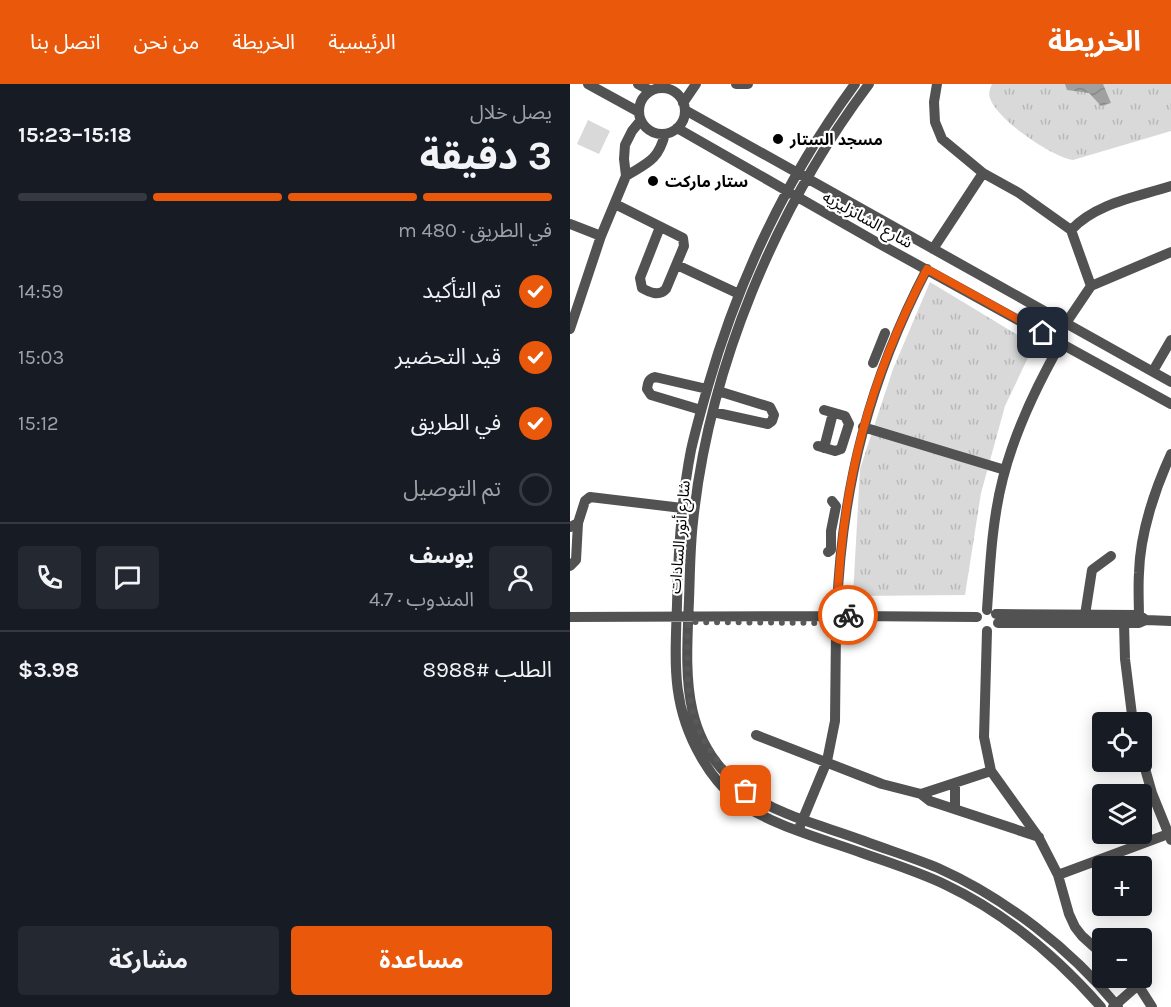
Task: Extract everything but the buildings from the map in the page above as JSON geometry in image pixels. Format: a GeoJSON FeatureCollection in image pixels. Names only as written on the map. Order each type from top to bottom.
{"type":"FeatureCollection","features":[{"type":"Feature","properties":{"kind":"street"},"geometry":{"type":"LineString","coordinates":[[588,84],[640,116],[650,131],[665,134],[677,129],[684,117],[684,107],[696,84]]}},
{"type":"Feature","properties":{"kind":"street"},"geometry":{"type":"LineString","coordinates":[[639,84],[673,91],[684,107]]}},
{"type":"Feature","properties":{"kind":"street"},"geometry":{"type":"LineString","coordinates":[[736,84],[748,84]]}},
{"type":"Feature","properties":{"kind":"street","name":"شارع أنور السادات"},"geometry":{"type":"LineString","coordinates":[[855,84],[831,117],[798,172],[794,194],[753,288],[713,390],[701,410],[682,507],[679,540],[676,687],[684,725],[710,772],[737,801],[753,811],[936,868],[994,898],[1035,927],[1068,955],[1116,1006]]}},
{"type":"Feature","properties":{"kind":"street","name":"شارع أنور السادات"},"geometry":{"type":"LineString","coordinates":[[869,84],[843,120],[808,178],[794,194],[739,294],[725,329],[713,390],[713,412],[700,468],[692,522],[687,677],[690,703],[697,727],[710,753],[746,791],[801,825],[944,884],[981,903],[1032,939],[1056,960],[1101,1007]]}},
{"type":"Feature","properties":{"kind":"street"},"geometry":{"type":"LineString","coordinates":[[937,84],[934,102],[938,131],[948,146],[983,173],[1019,193],[1071,230],[1091,286]]}},
{"type":"Feature","properties":{"kind":"street"},"geometry":{"type":"LineString","coordinates":[[570,330],[601,236],[626,176],[625,145],[640,116],[642,100],[656,88]]}},
{"type":"Feature","properties":{"kind":"street","name":"شارع الشانزليزيه"},"geometry":{"type":"LineString","coordinates":[[684,107],[1171,382]]}},
{"type":"Feature","properties":{"kind":"street","name":"شارع الشانزليزيه"},"geometry":{"type":"LineString","coordinates":[[677,129],[878,243],[1171,404]]}},
{"type":"Feature","properties":{"kind":"street"},"geometry":{"type":"LineString","coordinates":[[626,176],[653,160],[662,147],[665,134]]}},
{"type":"Feature","properties":{"kind":"street"},"geometry":{"type":"LineString","coordinates":[[933,249],[983,173]]}},
{"type":"Feature","properties":{"kind":"street"},"geometry":{"type":"LineString","coordinates":[[1071,230],[1078,222],[1099,209],[1171,186]]}},
{"type":"Feature","properties":{"kind":"street"},"geometry":{"type":"LineString","coordinates":[[615,204],[683,238],[684,246],[677,266],[664,292],[656,293],[642,288],[640,278],[660,227]]}},
{"type":"Feature","properties":{"kind":"street"},"geometry":{"type":"LineString","coordinates":[[878,243],[888,223]]}},
{"type":"Feature","properties":{"kind":"street"},"geometry":{"type":"LineString","coordinates":[[570,224],[601,236]]}},
{"type":"Feature","properties":{"kind":"street"},"geometry":{"type":"LineString","coordinates":[[1066,323],[1091,286],[1171,252]]}},
{"type":"Feature","properties":{"kind":"street"},"geometry":{"type":"LineString","coordinates":[[677,266],[739,294]]}},
{"type":"Feature","properties":{"kind":"street"},"geometry":{"type":"LineString","coordinates":[[881,352],[927,269]]}},
{"type":"Feature","properties":{"kind":"street"},"geometry":{"type":"LineString","coordinates":[[990,304],[998,285]]}},
{"type":"Feature","properties":{"kind":"street"},"geometry":{"type":"LineString","coordinates":[[828,552],[831,550],[885,333]]}},
{"type":"Feature","properties":{"kind":"street"},"geometry":{"type":"LineString","coordinates":[[1153,371],[1171,340]]}},
{"type":"Feature","properties":{"kind":"street"},"geometry":{"type":"LineString","coordinates":[[1060,343],[1023,418],[1005,470],[990,559],[994,616],[993,630],[980,629],[977,620],[981,612],[994,616],[1124,623],[1141,619]]}},
{"type":"Feature","properties":{"kind":"street"},"geometry":{"type":"LineString","coordinates":[[1100,364],[1109,348]]}},
{"type":"Feature","properties":{"kind":"street"},"geometry":{"type":"LineString","coordinates":[[701,410],[651,395],[647,389],[650,379],[655,377],[713,390],[770,407],[774,415],[772,422],[768,424],[713,412]]}},
{"type":"Feature","properties":{"kind":"street"},"geometry":{"type":"LineString","coordinates":[[829,411],[848,419],[846,435],[839,450],[821,447],[829,411]]}},
{"type":"Feature","properties":{"kind":"street"},"geometry":{"type":"LineString","coordinates":[[846,435],[861,433],[1005,470]]}},
{"type":"Feature","properties":{"kind":"street"},"geometry":{"type":"LineString","coordinates":[[1141,619],[1139,571],[1143,543],[1155,491],[1171,454]]}},
{"type":"Feature","properties":{"kind":"street"},"geometry":{"type":"LineString","coordinates":[[570,566],[576,560],[574,525],[585,501],[590,497],[682,507]]}},
{"type":"Feature","properties":{"kind":"street"},"geometry":{"type":"LineString","coordinates":[[832,501],[836,506],[837,526],[837,608]]}},
{"type":"Feature","properties":{"kind":"street"},"geometry":{"type":"LineString","coordinates":[[1085,615],[1092,570],[1111,556]]}},
{"type":"Feature","properties":{"kind":"street"},"geometry":{"type":"LineString","coordinates":[[837,608],[843,609],[849,619],[844,629],[836,632],[830,629],[826,620],[830,610],[837,608]]}},
{"type":"Feature","properties":{"kind":"street"},"geometry":{"type":"LineString","coordinates":[[994,616],[1085,615],[1171,621]]}},
{"type":"Feature","properties":{"kind":"street"},"geometry":{"type":"LineString","coordinates":[[570,617],[826,620]]}},
{"type":"Feature","properties":{"kind":"street"},"geometry":{"type":"LineString","coordinates":[[570,622],[676,619]]}},
{"type":"Feature","properties":{"kind":"street"},"geometry":{"type":"LineString","coordinates":[[849,619],[977,620]]}},
{"type":"Feature","properties":{"kind":"street"},"geometry":{"type":"LineString","coordinates":[[1124,623],[1125,658],[1132,712]]}},
{"type":"Feature","properties":{"kind":"street"},"geometry":{"type":"LineString","coordinates":[[987,631],[984,737],[991,771],[1039,837],[1058,875],[1075,927],[1092,945]]}},
{"type":"Feature","properties":{"kind":"street"},"geometry":{"type":"LineString","coordinates":[[801,825],[827,761],[837,706],[836,632]]}},
{"type":"Feature","properties":{"kind":"street"},"geometry":{"type":"LineString","coordinates":[[756,735],[882,784],[921,795],[930,801],[1039,837]]}},
{"type":"Feature","properties":{"kind":"street"},"geometry":{"type":"LineString","coordinates":[[710,772],[720,765]]}},
{"type":"Feature","properties":{"kind":"street"},"geometry":{"type":"LineString","coordinates":[[921,795],[991,771]]}},
{"type":"Feature","properties":{"kind":"street"},"geometry":{"type":"LineString","coordinates":[[1058,875],[1170,836],[1146,772]]}},
{"type":"Feature","properties":{"kind":"street"},"geometry":{"type":"LineString","coordinates":[[955,783],[955,809]]}},
{"type":"Feature","properties":{"kind":"street"},"geometry":{"type":"LineString","coordinates":[[1116,1006],[1130,988]]}},
{"type":"Feature","properties":{"kind":"street"},"geometry":{"type":"LineString","coordinates":[[1138,988],[1152,1007]]}},
{"type":"Feature","properties":{"kind":"green space"},"geometry":{"type":"Polygon","coordinates":[[[992,84],[1171,84],[1171,131],[1073,160],[1039,145],[1013,126],[994,107],[989,93],[992,84]]]}},
{"type":"Feature","properties":{"kind":"green space"},"geometry":{"type":"Polygon","coordinates":[[[588,120],[610,131],[599,154],[577,144],[588,120]]]}},
{"type":"Feature","properties":{"kind":"green space"},"geometry":{"type":"Polygon","coordinates":[[[930,282],[1034,345],[1005,406],[981,493],[965,595],[853,596],[860,469],[893,369],[930,282]]]}},
{"type":"Feature","properties":{"kind":"water"},"geometry":{"type":"Polygon","coordinates":[[[1065,84],[1103,84],[1111,103],[1101,106],[1089,93],[1067,90],[1065,84]]]}},
{"type":"Feature","properties":{"kind":"way so far"},"geometry":{"type":"LineString","coordinates":[[746,791],[726,774],[710,753],[697,727],[687,687],[688,622],[826,623],[836,632],[847,626],[848,615]]}},
{"type":"Feature","properties":{"kind":"place","name":"مسجد الستار"},"geometry":{"type":"Point","coordinates":[778,139]}},
{"type":"Feature","properties":{"kind":"place","name":"ستار ماركت"},"geometry":{"type":"Point","coordinates":[653,181]}},
{"type":"Feature","properties":{"kind":"route"},"geometry":{"type":"LineString","coordinates":[[848,615],[843,609],[837,608],[838,573],[846,502],[853,467],[871,399],[883,365],[896,332],[927,269],[1043,333]]}}]}
